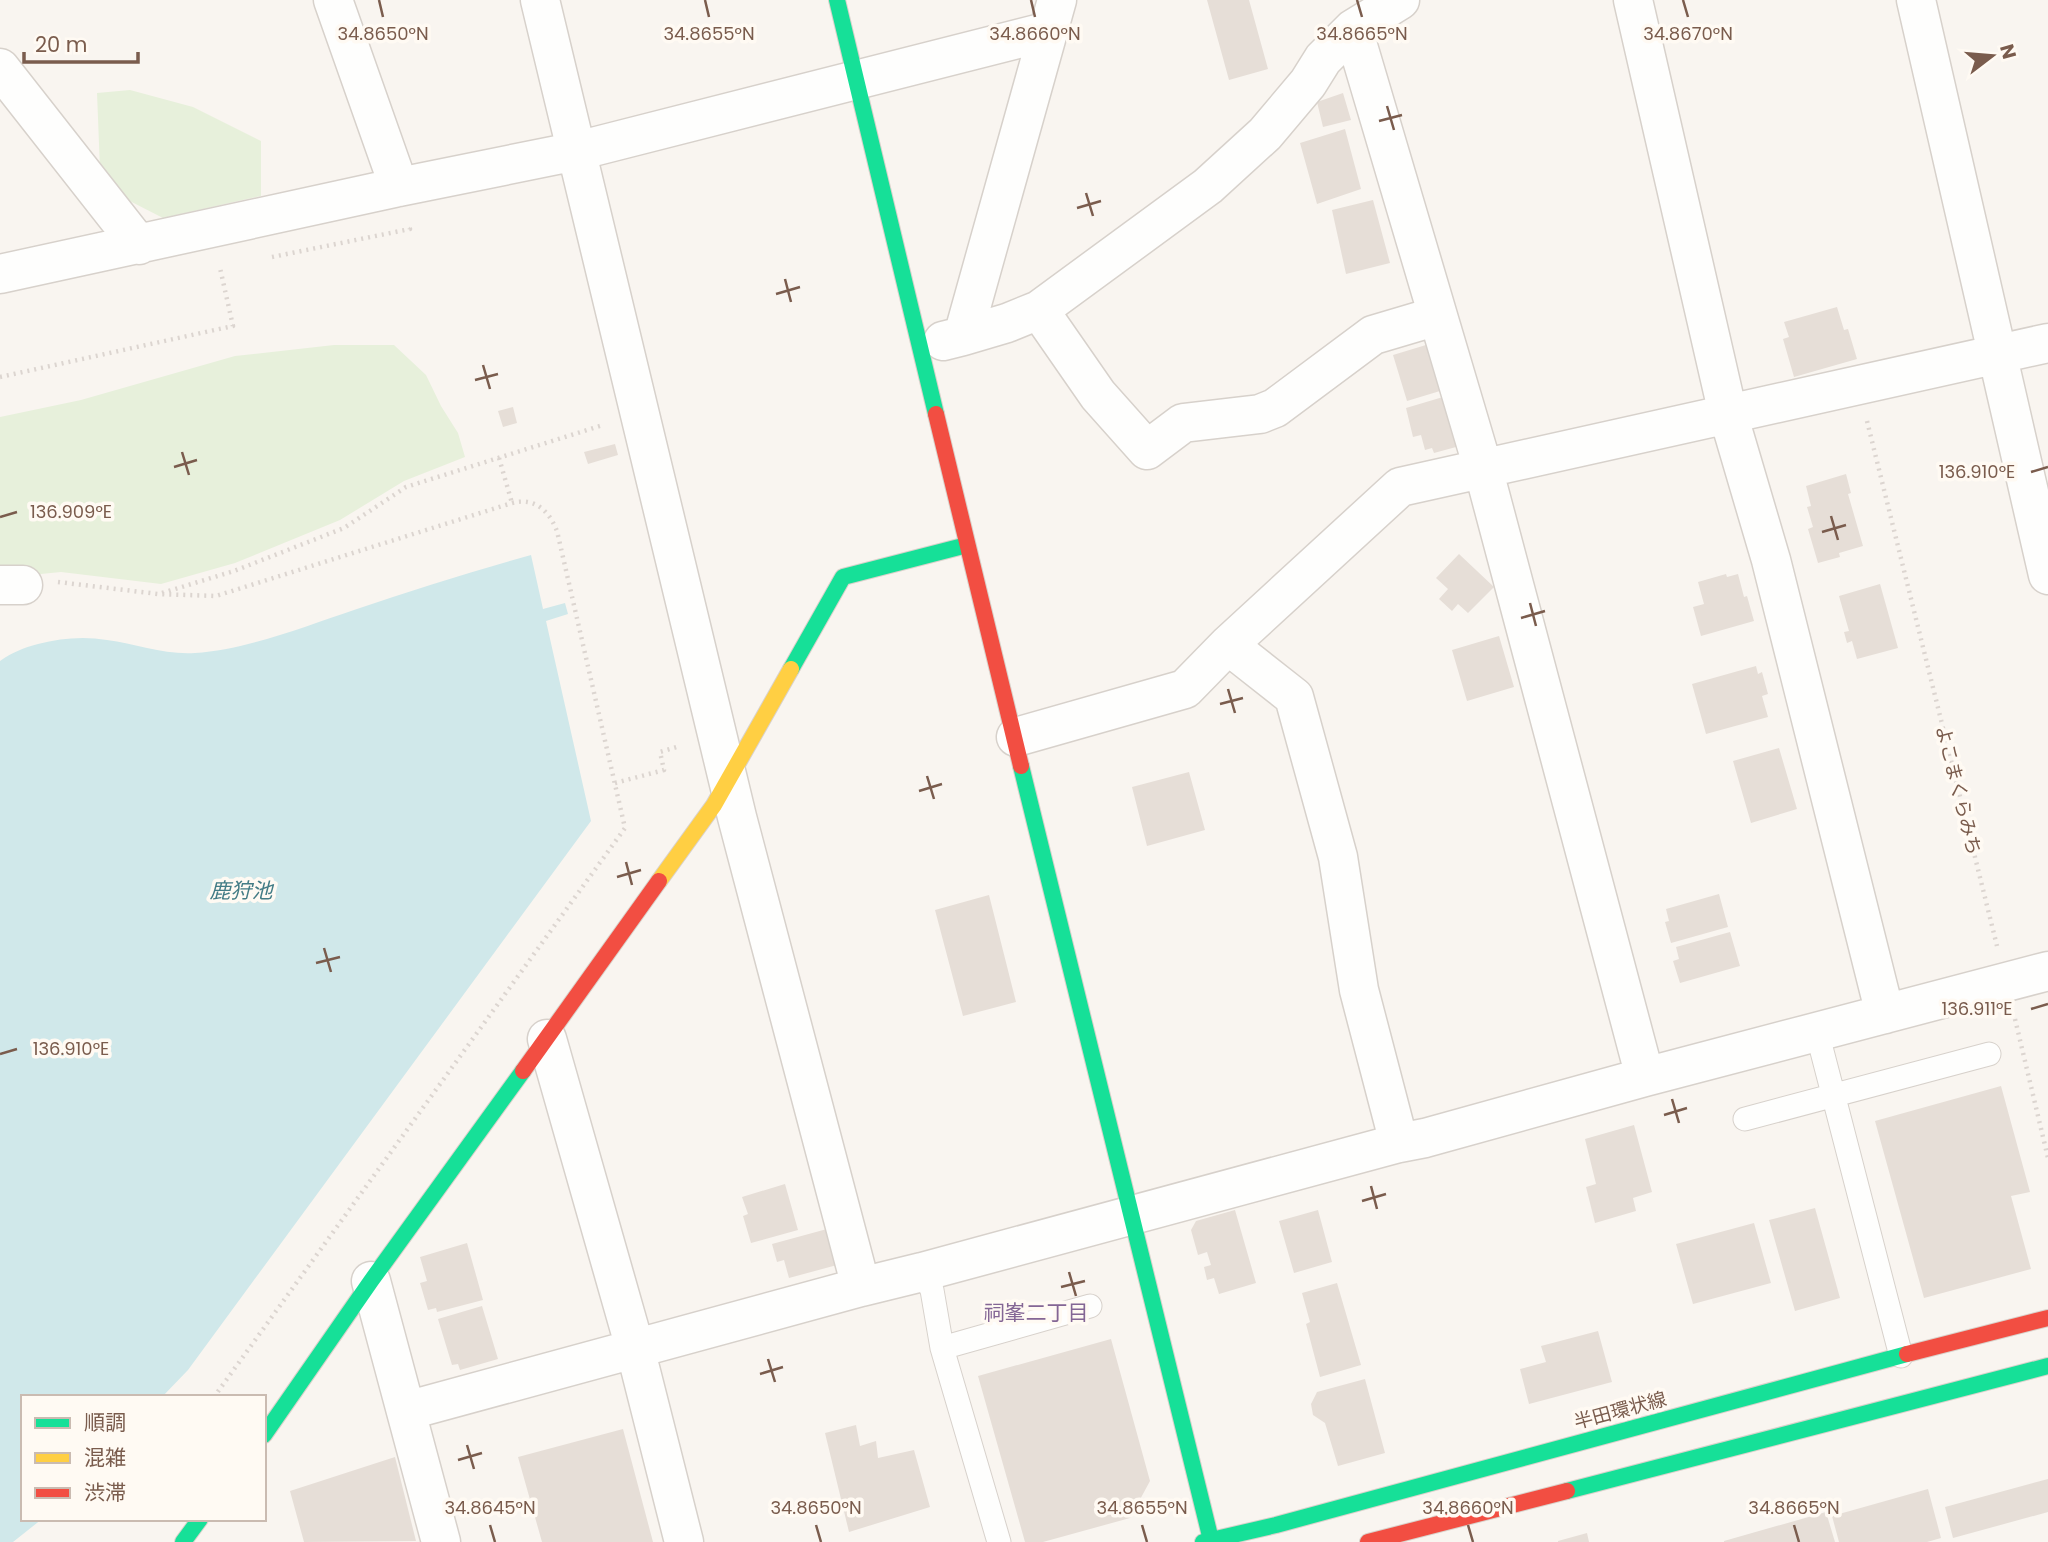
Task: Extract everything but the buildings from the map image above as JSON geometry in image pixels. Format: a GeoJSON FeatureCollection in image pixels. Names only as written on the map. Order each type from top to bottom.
{"type":"FeatureCollection","features":[{"type":"Feature","properties":{"kind":"street"},"geometry":{"type":"LineString","coordinates":[[333,0],[399,187]]}},
{"type":"Feature","properties":{"kind":"street"},"geometry":{"type":"LineString","coordinates":[[540,0],[728,778],[861,1287]]}},
{"type":"Feature","properties":{"kind":"street"},"geometry":{"type":"LineString","coordinates":[[837,0],[1209,1541]]}},
{"type":"Feature","properties":{"kind":"street"},"geometry":{"type":"LineString","coordinates":[[921,347],[1007,323],[1039,310],[1218,177],[1265,134],[1308,83],[1323,59],[1353,29],[1400,0]]}},
{"type":"Feature","properties":{"kind":"street"},"geometry":{"type":"LineString","coordinates":[[1633,0],[1728,414],[1771,560],[1885,1014]]}},
{"type":"Feature","properties":{"kind":"street"},"geometry":{"type":"LineString","coordinates":[[1916,0],[2048,575]]}},
{"type":"Feature","properties":{"kind":"street"},"geometry":{"type":"LineString","coordinates":[[0,274],[577,151],[857,81],[1053,15]]}},
{"type":"Feature","properties":{"kind":"street"},"geometry":{"type":"LineString","coordinates":[[962,336],[1053,15]]}},
{"type":"Feature","properties":{"kind":"street"},"geometry":{"type":"LineString","coordinates":[[1353,29],[1483,468],[1644,1076]]}},
{"type":"Feature","properties":{"kind":"street"},"geometry":{"type":"LineString","coordinates":[[0,68],[139,245]]}},
{"type":"Feature","properties":{"kind":"street"},"geometry":{"type":"LineString","coordinates":[[1039,310],[1098,395],[1147,450],[1183,423],[1260,414],[1275,408],[1373,335],[1437,316]]}},
{"type":"Feature","properties":{"kind":"street"},"geometry":{"type":"LineString","coordinates":[[1016,737],[1185,688],[1400,487],[2048,343]]}},
{"type":"Feature","properties":{"kind":"street"},"geometry":{"type":"LineString","coordinates":[[266,1433],[371,1282],[714,805],[843,577],[967,545]]}},
{"type":"Feature","properties":{"kind":"street"},"geometry":{"type":"LineString","coordinates":[[1228,645],[1294,697],[1338,857],[1359,990],[1399,1143]]}},
{"type":"Feature","properties":{"kind":"street"},"geometry":{"type":"LineString","coordinates":[[406,1411],[1131,1214],[1425,1138],[1644,1076],[2048,971]]}},
{"type":"Feature","properties":{"kind":"street"},"geometry":{"type":"LineString","coordinates":[[547,1039],[635,1348],[684,1542]]}},
{"type":"Feature","properties":{"kind":"street"},"geometry":{"type":"LineString","coordinates":[[371,1282],[441,1542]]}},
{"type":"Feature","properties":{"kind":"street","name":"半田環状線"},"geometry":{"type":"LineString","coordinates":[[1209,1541],[1289,1522],[2048,1318]]}},
{"type":"Feature","properties":{"kind":"street"},"geometry":{"type":"LineString","coordinates":[[1368,1542],[2048,1366]]}},
{"type":"Feature","properties":{"kind":"street"},"geometry":{"type":"LineString","coordinates":[[183,1542],[199,1521]]}},
{"type":"Feature","properties":{"kind":"lane"},"geometry":{"type":"LineString","coordinates":[[1817,1032],[1901,1356]]}},
{"type":"Feature","properties":{"kind":"lane"},"geometry":{"type":"LineString","coordinates":[[1745,1119],[1989,1054]]}},
{"type":"Feature","properties":{"kind":"lane"},"geometry":{"type":"LineString","coordinates":[[922,1272],[932,1290],[943,1348],[999,1542]]}},
{"type":"Feature","properties":{"kind":"lane"},"geometry":{"type":"LineString","coordinates":[[943,1348],[1090,1306]]}},
{"type":"Feature","properties":{"kind":"path"},"geometry":{"type":"LineString","coordinates":[[0,377],[233,326],[220,268]]}},
{"type":"Feature","properties":{"kind":"path"},"geometry":{"type":"LineString","coordinates":[[158,594],[234,570],[344,528],[406,487],[640,413]]}},
{"type":"Feature","properties":{"kind":"path","name":"よこまくらみち"},"geometry":{"type":"LineString","coordinates":[[1868,423],[2048,1158]]}},
{"type":"Feature","properties":{"kind":"path"},"geometry":{"type":"LineString","coordinates":[[499,458],[512,503]]}},
{"type":"Feature","properties":{"kind":"path"},"geometry":{"type":"LineString","coordinates":[[12,585],[62,582],[158,594],[216,596],[523,500],[534,503],[552,519],[558,531],[625,828],[215,1395]]}},
{"type":"Feature","properties":{"kind":"path"},"geometry":{"type":"LineString","coordinates":[[615,783],[664,770]]}},
{"type":"Feature","properties":{"kind":"green space"},"geometry":{"type":"Polygon","coordinates":[[[130,90],[193,107],[261,141],[261,196],[163,218],[118,195],[100,169],[97,93],[130,90]]]}},
{"type":"Feature","properties":{"kind":"green space"},"geometry":{"type":"Polygon","coordinates":[[[334,345],[394,345],[426,375],[458,433],[465,457],[404,481],[340,520],[235,563],[161,584],[61,572],[0,578],[0,417],[81,400],[235,356],[334,345]]]}},
{"type":"Feature","properties":{"kind":"water","name":"鹿狩池"},"geometry":{"type":"Polygon","coordinates":[[[531,555],[543,609],[565,603],[568,614],[546,621],[591,821],[188,1370],[164,1395],[21,1395],[21,1521],[39,1521],[13,1542],[0,1542],[0,661],[28,647],[72,638],[98,639],[184,653],[215,651],[276,636],[420,588],[531,555]]]}},
{"type":"Feature","properties":{"kind":"traffic: fast"},"geometry":{"type":"LineString","coordinates":[[837,0],[936,414]]}},
{"type":"Feature","properties":{"kind":"traffic: fast"},"geometry":{"type":"LineString","coordinates":[[791,669],[843,577],[967,545]]}},
{"type":"Feature","properties":{"kind":"traffic: fast"},"geometry":{"type":"LineString","coordinates":[[1021,766],[1211,1540]]}},
{"type":"Feature","properties":{"kind":"traffic: fast"},"geometry":{"type":"LineString","coordinates":[[266,1432],[523,1071]]}},
{"type":"Feature","properties":{"kind":"traffic: fast"},"geometry":{"type":"LineString","coordinates":[[1203,1542],[1276,1525],[1907,1354]]}},
{"type":"Feature","properties":{"kind":"traffic: fast"},"geometry":{"type":"LineString","coordinates":[[1567,1491],[2048,1366]]}},
{"type":"Feature","properties":{"kind":"traffic: fast"},"geometry":{"type":"LineString","coordinates":[[183,1542],[199,1521]]}},
{"type":"Feature","properties":{"kind":"traffic: slow"},"geometry":{"type":"LineString","coordinates":[[659,881],[714,805],[791,669]]}},
{"type":"Feature","properties":{"kind":"traffic: jam"},"geometry":{"type":"LineString","coordinates":[[936,414],[1021,766]]}},
{"type":"Feature","properties":{"kind":"traffic: jam"},"geometry":{"type":"LineString","coordinates":[[523,1071],[659,881]]}},
{"type":"Feature","properties":{"kind":"traffic: jam"},"geometry":{"type":"LineString","coordinates":[[1907,1354],[2048,1318]]}},
{"type":"Feature","properties":{"kind":"traffic: jam"},"geometry":{"type":"LineString","coordinates":[[1368,1542],[1567,1491]]}},
{"type":"Feature","properties":{"kind":"district","name":"祠峯二丁目"},"geometry":{"type":"Point","coordinates":[1036,1313]}}]}
